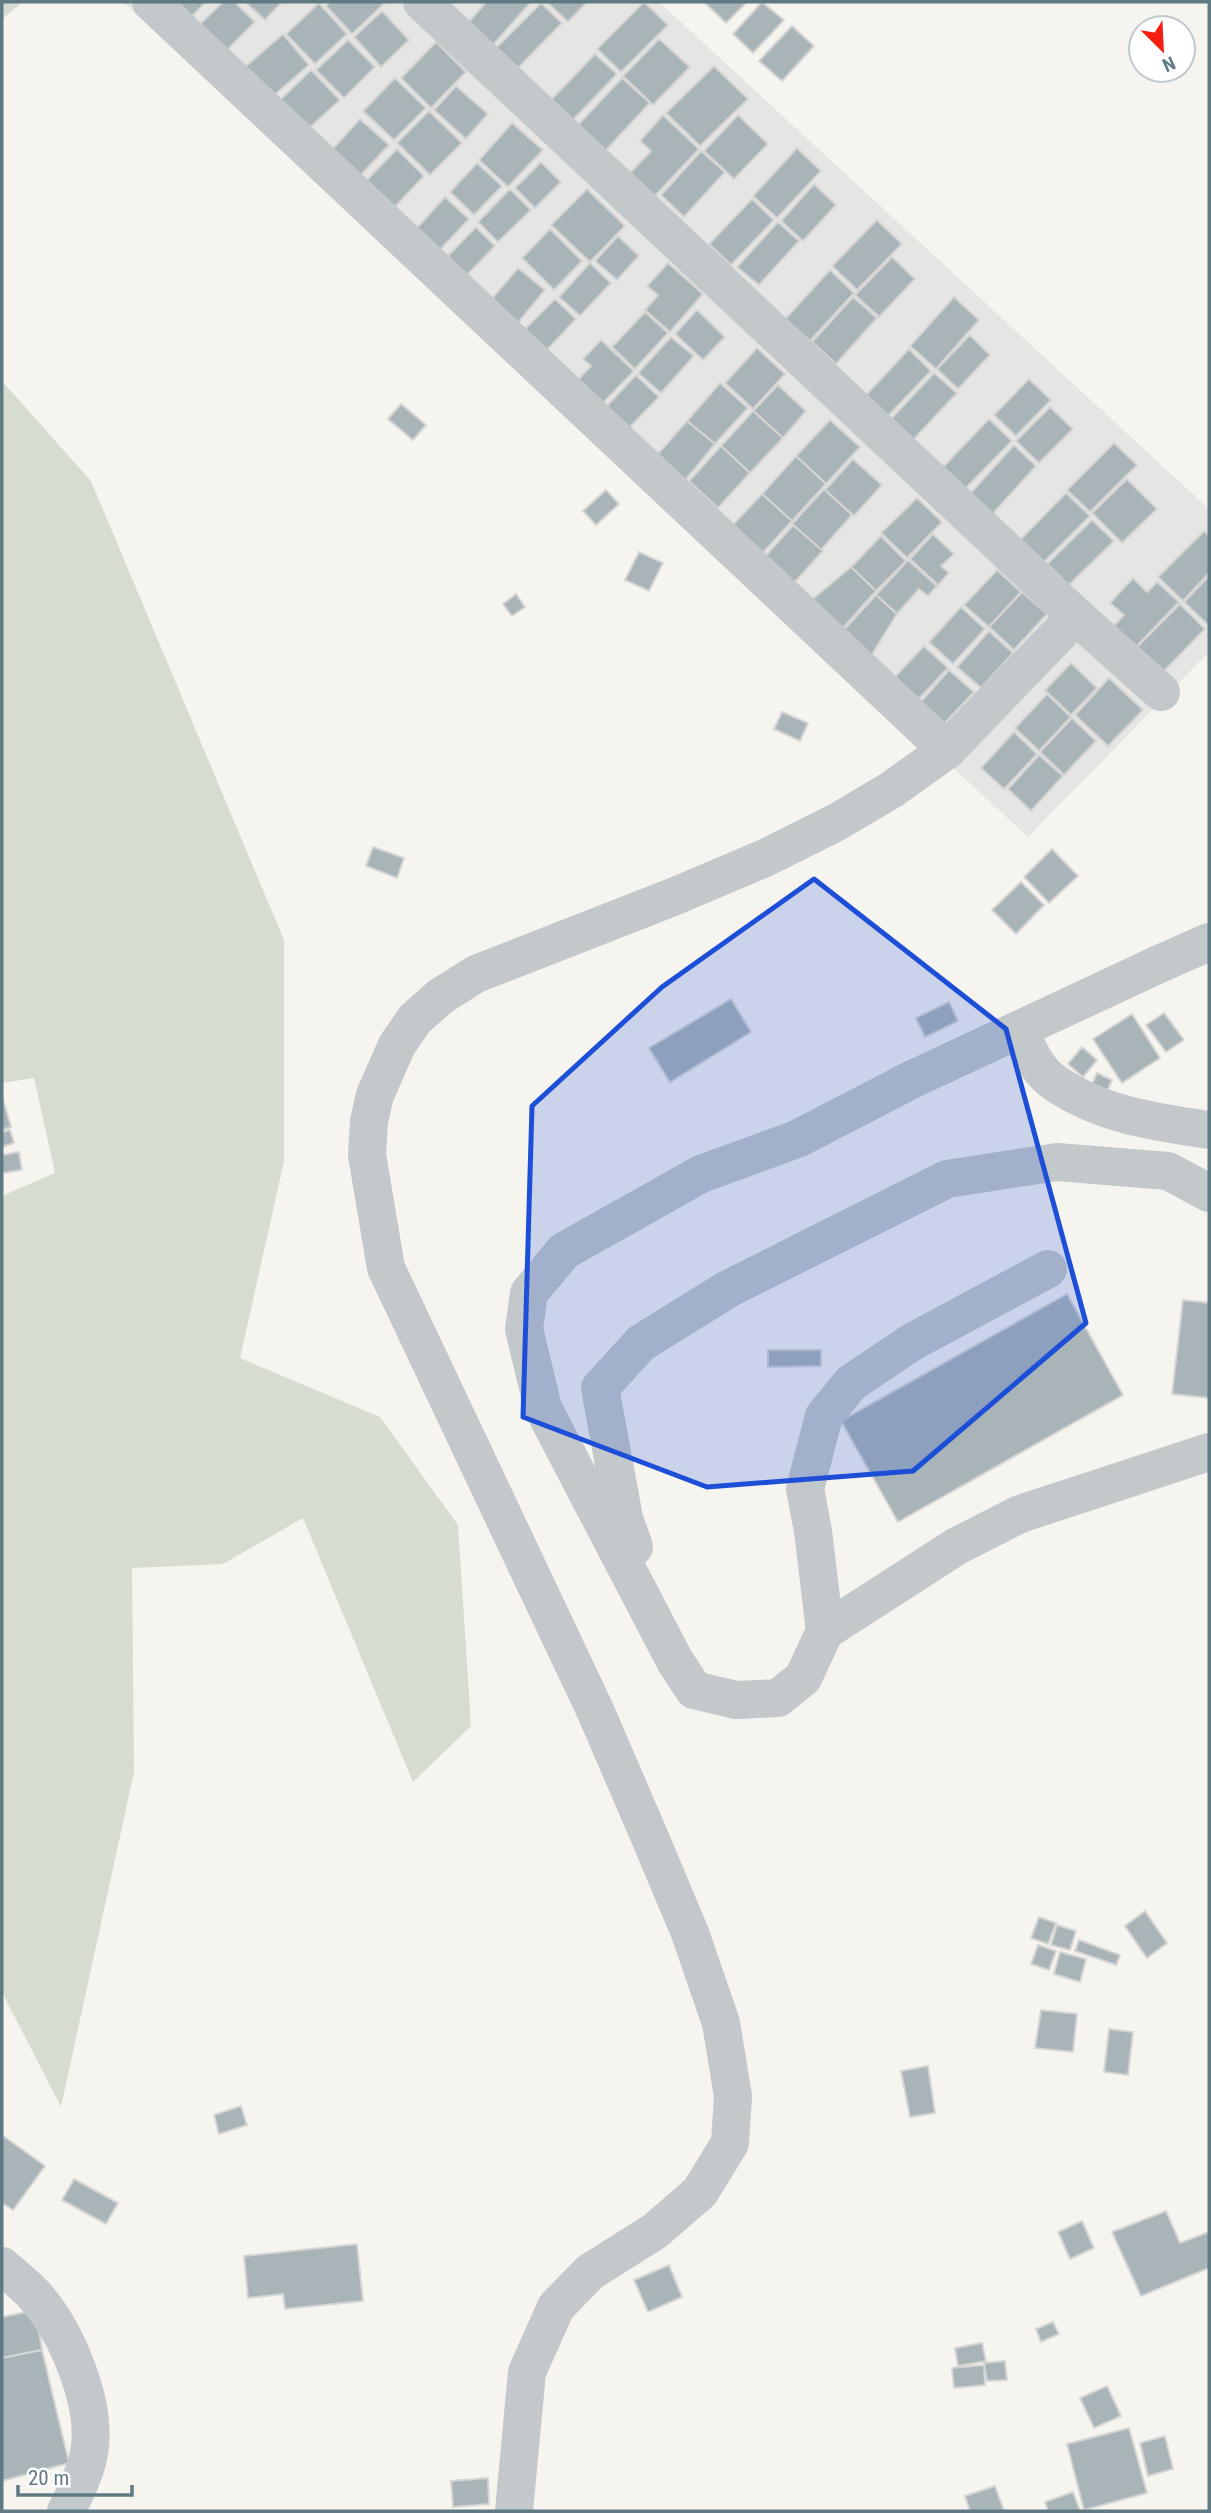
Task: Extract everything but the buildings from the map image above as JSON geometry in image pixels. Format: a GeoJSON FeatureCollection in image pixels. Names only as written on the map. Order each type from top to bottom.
{"type":"FeatureCollection","features":[{"type":"Feature","properties":{"kind":"street"},"geometry":{"type":"LineString","coordinates":[[151,2],[947,750]]}},
{"type":"Feature","properties":{"kind":"street"},"geometry":{"type":"LineString","coordinates":[[422,2],[1076,616],[1161,692]]}},
{"type":"Feature","properties":{"kind":"street"},"geometry":{"type":"LineString","coordinates":[[513,2511],[527,2372],[556,2307],[590,2272],[655,2231],[700,2192],[730,2143],[733,2096],[721,2023],[685,1921],[595,1710],[386,1268],[367,1155],[369,1121],[375,1095],[397,1045],[415,1019],[441,996],[476,974],[765,858],[837,822],[891,790],[947,750],[1076,616]]}},
{"type":"Feature","properties":{"kind":"street"},"geometry":{"type":"LineString","coordinates":[[1048,1269],[912,1342],[851,1384],[824,1416],[805,1489],[825,1631],[803,1678],[778,1698],[736,1700],[694,1690],[675,1661],[543,1408],[523,1329],[529,1293],[565,1251],[701,1174],[797,1139],[913,1079],[1209,942]]}},
{"type":"Feature","properties":{"kind":"street"},"geometry":{"type":"LineString","coordinates":[[1018,1030],[1050,1079],[1091,1103],[1145,1120],[1209,1130]]}},
{"type":"Feature","properties":{"kind":"street"},"geometry":{"type":"LineString","coordinates":[[675,1661],[624,1518],[600,1388],[641,1343],[728,1289],[947,1179],[1057,1161],[1168,1171],[1209,1193]]}},
{"type":"Feature","properties":{"kind":"street"},"geometry":{"type":"LineString","coordinates":[[825,1631],[957,1546],[1020,1514],[1209,1452]]}},
{"type":"Feature","properties":{"kind":"street"},"geometry":{"type":"LineString","coordinates":[[2,2266],[38,2298],[69,2347],[88,2401],[90,2447],[77,2489],[66,2511]]}},
{"type":"Feature","properties":{"kind":"highlighted area"},"geometry":{"type":"Polygon","coordinates":[[[814,879],[1006,1029],[1086,1323],[913,1471],[707,1487],[523,1417],[532,1106],[662,987],[814,879]]]}},
{"type":"Feature","properties":{"kind":"shaded area"},"geometry":{"type":"Polygon","coordinates":[[[2,2],[23,2],[2,19],[2,2]]]}},
{"type":"Feature","properties":{"kind":"shaded area"},"geometry":{"type":"Polygon","coordinates":[[[123,2],[659,2],[1209,509],[1209,652],[1028,837],[123,2]]]}},
{"type":"Feature","properties":{"kind":"shaded area"},"geometry":{"type":"Polygon","coordinates":[[[2,381],[91,481],[284,940],[284,1161],[240,1358],[380,1417],[458,1525],[471,1726],[413,1782],[303,1518],[223,1564],[132,1568],[134,1772],[61,2107],[2,1992],[2,1196],[55,1173],[34,1078],[2,1083],[2,381]]]}}]}
